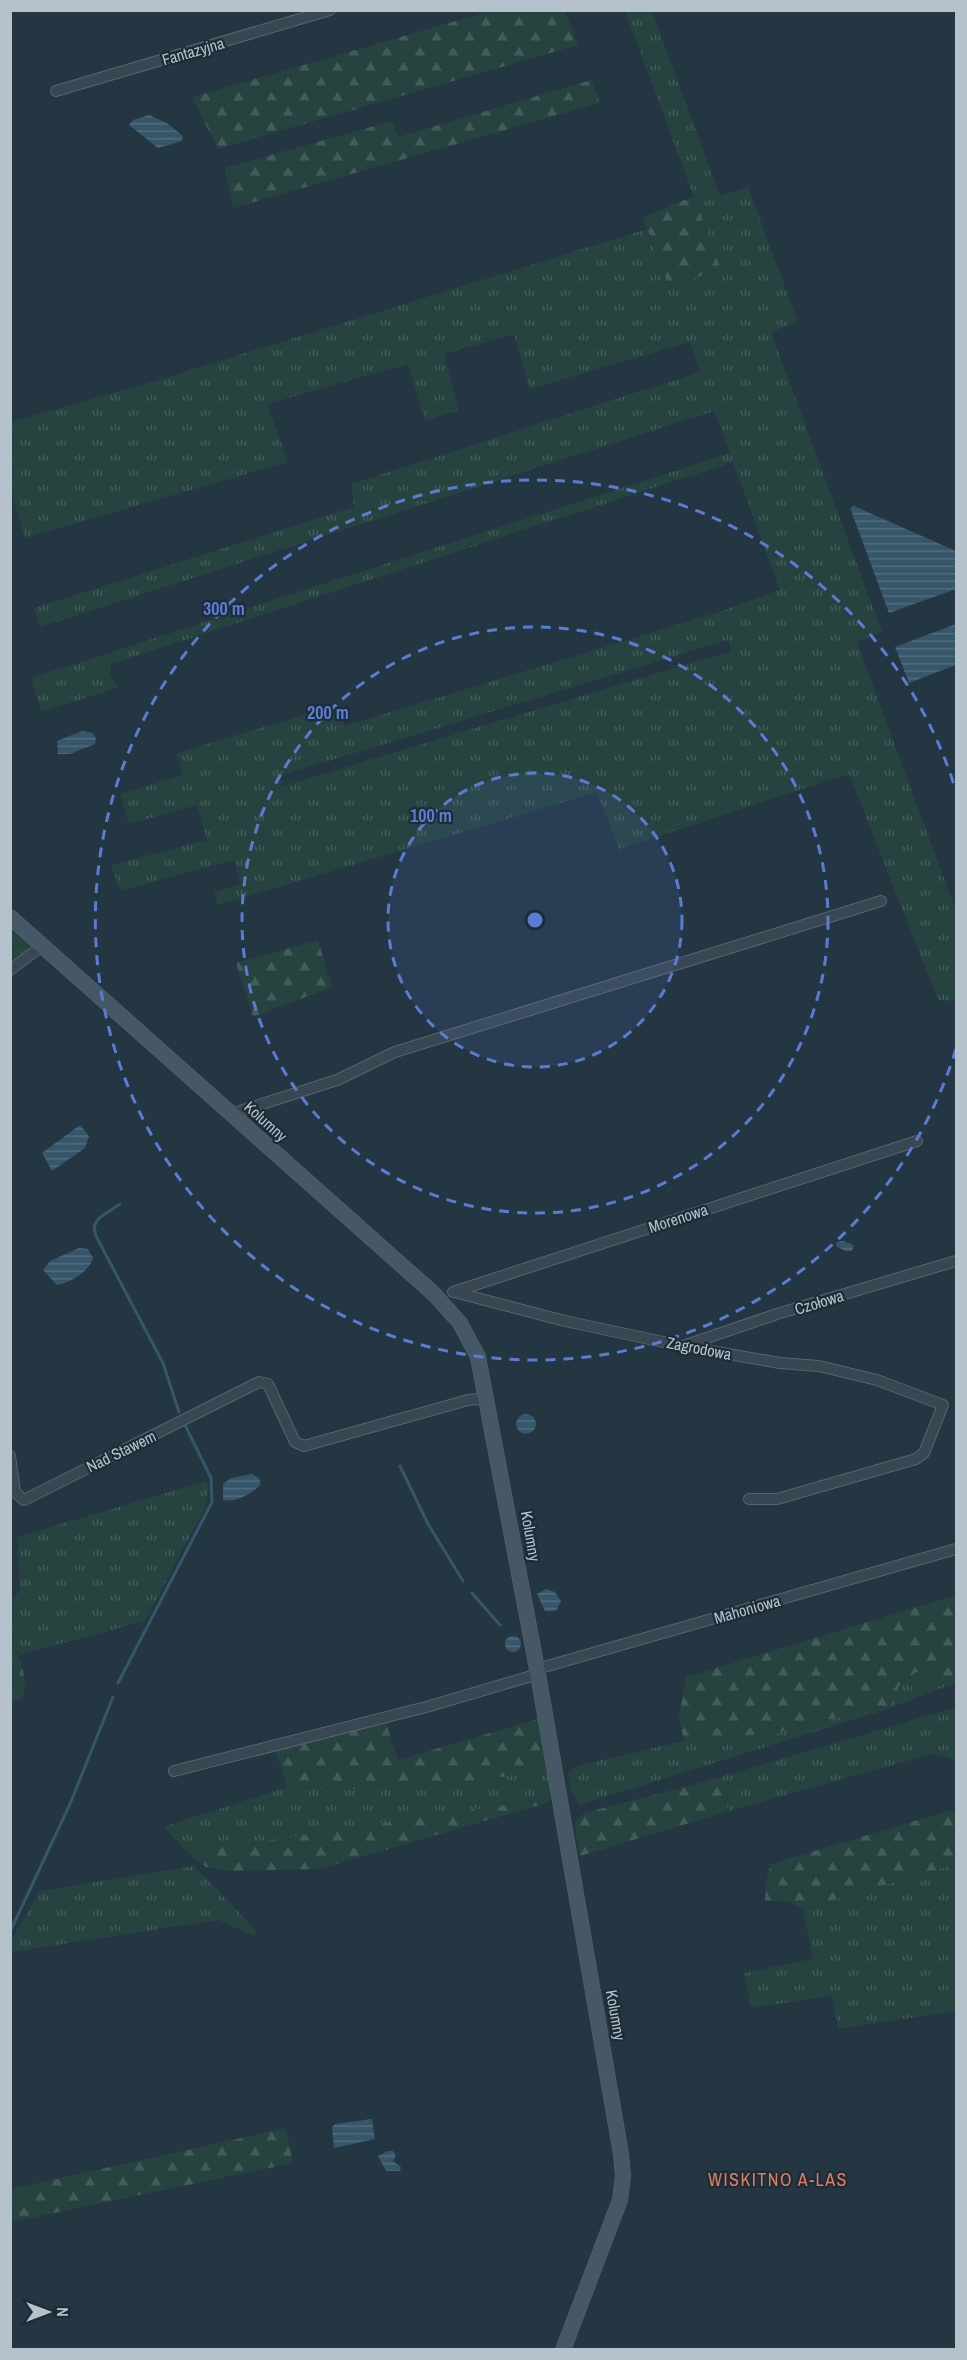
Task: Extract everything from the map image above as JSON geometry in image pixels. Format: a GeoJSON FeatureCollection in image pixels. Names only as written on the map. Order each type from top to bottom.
{"type":"FeatureCollection","features":[{"type":"Feature","properties":{"kind":"street","name":"Fantazyjna"},"geometry":{"type":"LineString","coordinates":[[56,91],[330,10]]}},
{"type":"Feature","properties":{"kind":"street"},"geometry":{"type":"LineString","coordinates":[[231,1114],[337,1080],[395,1052],[881,901]]}},
{"type":"Feature","properties":{"kind":"street","name":"Kolumny"},"geometry":{"type":"LineString","coordinates":[[10,917],[231,1114],[447,1296],[473,1344],[488,1398],[620,2147],[623,2176],[614,2218],[563,2349]]}},
{"type":"Feature","properties":{"kind":"street"},"geometry":{"type":"LineString","coordinates":[[10,970],[42,946]]}},
{"type":"Feature","properties":{"kind":"street","name":"Morenowa"},"geometry":{"type":"LineString","coordinates":[[447,1296],[917,1141]]}},
{"type":"Feature","properties":{"kind":"street","name":"Czołowa"},"geometry":{"type":"LineString","coordinates":[[682,1346],[777,1314],[957,1261]]}},
{"type":"Feature","properties":{"kind":"street","name":"Zagrodowa"},"geometry":{"type":"LineString","coordinates":[[447,1296],[682,1346],[780,1363],[819,1366],[878,1380],[943,1405],[924,1453],[916,1460],[777,1499],[749,1499]]}},
{"type":"Feature","properties":{"kind":"street","name":"Nad Stawem"},"geometry":{"type":"LineString","coordinates":[[10,1456],[15,1492],[21,1499],[28,1499],[75,1473],[263,1382],[268,1384],[275,1394],[294,1442],[304,1446],[468,1400],[488,1398]]}},
{"type":"Feature","properties":{"kind":"street","name":"Mahoniowa"},"geometry":{"type":"LineString","coordinates":[[174,1771],[430,1706],[537,1672],[957,1549]]}},
{"type":"Feature","properties":{"kind":"green space"},"geometry":{"type":"Polygon","coordinates":[[[494,10],[565,11],[578,45],[218,149],[192,97],[494,10]]]}},
{"type":"Feature","properties":{"kind":"green space"},"geometry":{"type":"Polygon","coordinates":[[[625,11],[652,11],[720,196],[748,187],[798,322],[771,332],[882,632],[857,642],[956,911],[956,1001],[938,1000],[849,774],[619,849],[597,792],[218,905],[214,892],[241,884],[234,860],[120,891],[111,865],[207,840],[197,805],[129,824],[120,794],[182,775],[177,753],[337,705],[345,726],[722,611],[780,590],[733,462],[111,664],[110,676],[119,687],[41,712],[31,678],[730,453],[714,411],[40,627],[34,608],[354,507],[351,484],[700,372],[690,342],[530,389],[514,334],[444,354],[459,410],[425,421],[408,364],[267,404],[288,462],[25,538],[11,492],[10,422],[152,382],[647,229],[670,290],[720,267],[625,11]],[[728,640],[279,776],[283,786],[731,651],[728,640]]]}},
{"type":"Feature","properties":{"kind":"green space"},"geometry":{"type":"Polygon","coordinates":[[[591,80],[600,103],[233,208],[225,168],[392,121],[398,137],[591,80]]]}},
{"type":"Feature","properties":{"kind":"green space"},"geometry":{"type":"Polygon","coordinates":[[[694,196],[720,267],[670,290],[643,217],[694,196]]]}},
{"type":"Feature","properties":{"kind":"green space"},"geometry":{"type":"Polygon","coordinates":[[[10,929],[30,946],[10,967],[10,929]]]}},
{"type":"Feature","properties":{"kind":"green space"},"geometry":{"type":"Polygon","coordinates":[[[318,940],[332,987],[253,1017],[236,963],[318,940]]]}},
{"type":"Feature","properties":{"kind":"green space"},"geometry":{"type":"Polygon","coordinates":[[[206,1481],[209,1488],[204,1510],[145,1621],[19,1655],[11,1643],[10,1602],[20,1590],[17,1537],[206,1481]]]}},
{"type":"Feature","properties":{"kind":"green space"},"geometry":{"type":"Polygon","coordinates":[[[956,1595],[956,1685],[947,1686],[916,1672],[899,1686],[888,1709],[807,1723],[776,1733],[684,1741],[679,1717],[686,1677],[956,1595]]]}},
{"type":"Feature","properties":{"kind":"green space"},"geometry":{"type":"Polygon","coordinates":[[[11,1643],[21,1663],[25,1685],[21,1700],[11,1703],[11,1643]]]}},
{"type":"Feature","properties":{"kind":"green space"},"geometry":{"type":"Polygon","coordinates":[[[916,1672],[947,1686],[888,1709],[579,1805],[570,1788],[568,1771],[580,1765],[684,1741],[776,1733],[807,1723],[887,1709],[899,1686],[916,1672]]]}},
{"type":"Feature","properties":{"kind":"green space"},"geometry":{"type":"Polygon","coordinates":[[[956,1707],[956,1763],[949,1757],[932,1754],[729,1811],[719,1787],[704,1782],[956,1707]]]}},
{"type":"Feature","properties":{"kind":"green space"},"geometry":{"type":"Polygon","coordinates":[[[538,1719],[547,1771],[420,1787],[358,1789],[287,1787],[275,1749],[386,1723],[398,1760],[538,1719]]]}},
{"type":"Feature","properties":{"kind":"green space"},"geometry":{"type":"Polygon","coordinates":[[[533,1770],[547,1771],[551,1798],[547,1803],[539,1800],[203,1850],[193,1858],[163,1827],[287,1787],[358,1789],[533,1770]]]}},
{"type":"Feature","properties":{"kind":"green space"},"geometry":{"type":"Polygon","coordinates":[[[704,1782],[719,1787],[729,1811],[580,1856],[574,1823],[584,1813],[704,1782]]]}},
{"type":"Feature","properties":{"kind":"green space"},"geometry":{"type":"Polygon","coordinates":[[[539,1800],[547,1803],[319,1869],[227,1871],[206,1867],[193,1858],[203,1850],[539,1800]]]}},
{"type":"Feature","properties":{"kind":"green space"},"geometry":{"type":"Polygon","coordinates":[[[951,1810],[956,1815],[956,1864],[803,1909],[787,1901],[765,1901],[766,1881],[771,1864],[951,1810]]]}},
{"type":"Feature","properties":{"kind":"green space"},"geometry":{"type":"Polygon","coordinates":[[[956,1864],[956,2011],[838,2029],[832,1996],[751,2008],[744,1973],[813,1959],[803,1909],[956,1864]]]}},
{"type":"Feature","properties":{"kind":"green space"},"geometry":{"type":"Polygon","coordinates":[[[194,1866],[254,1928],[257,1937],[218,1920],[11,1952],[11,1940],[40,1891],[194,1866]]]}},
{"type":"Feature","properties":{"kind":"green space"},"geometry":{"type":"Polygon","coordinates":[[[286,2128],[293,2163],[11,2222],[11,2189],[286,2128]]]}},
{"type":"Feature","properties":{"kind":"water"},"geometry":{"type":"Polygon","coordinates":[[[149,115],[167,123],[183,136],[182,141],[158,148],[129,125],[133,120],[149,115]]]}},
{"type":"Feature","properties":{"kind":"water"},"geometry":{"type":"Polygon","coordinates":[[[854,506],[956,551],[956,589],[889,613],[850,508],[854,506]]]}},
{"type":"Feature","properties":{"kind":"water"},"geometry":{"type":"Polygon","coordinates":[[[956,624],[956,665],[909,683],[895,647],[956,624]]]}},
{"type":"Feature","properties":{"kind":"water"},"geometry":{"type":"Polygon","coordinates":[[[82,731],[93,733],[96,738],[95,744],[70,754],[58,754],[57,741],[82,731]]]}},
{"type":"Feature","properties":{"kind":"water"},"geometry":{"type":"Polygon","coordinates":[[[80,1125],[89,1136],[85,1148],[52,1171],[42,1153],[80,1125]]]}},
{"type":"Feature","properties":{"kind":"water"},"geometry":{"type":"Polygon","coordinates":[[[843,1241],[854,1245],[852,1251],[845,1251],[836,1246],[837,1242],[843,1241]]]}},
{"type":"Feature","properties":{"kind":"water"},"geometry":{"type":"Polygon","coordinates":[[[79,1248],[88,1249],[93,1258],[91,1263],[79,1276],[57,1285],[43,1270],[50,1261],[79,1248]]]}},
{"type":"Feature","properties":{"kind":"water"},"geometry":{"type":"Polygon","coordinates":[[[526,1414],[533,1417],[536,1424],[533,1431],[526,1434],[519,1431],[516,1424],[519,1417],[526,1414]]]}},
{"type":"Feature","properties":{"kind":"water"},"geometry":{"type":"Polygon","coordinates":[[[252,1474],[260,1479],[260,1485],[238,1499],[223,1500],[223,1484],[231,1478],[252,1474]]]}},
{"type":"Feature","properties":{"kind":"water"},"geometry":{"type":"Polygon","coordinates":[[[546,1589],[555,1592],[561,1601],[556,1611],[545,1611],[537,1594],[546,1589]]]}},
{"type":"Feature","properties":{"kind":"water"},"geometry":{"type":"Polygon","coordinates":[[[510,1636],[516,1636],[521,1644],[519,1650],[510,1652],[505,1647],[505,1641],[510,1636]]]}},
{"type":"Feature","properties":{"kind":"water"},"geometry":{"type":"Polygon","coordinates":[[[372,2119],[375,2139],[334,2148],[332,2127],[335,2124],[372,2119]]]}},
{"type":"Feature","properties":{"kind":"water"},"geometry":{"type":"Polygon","coordinates":[[[393,2151],[396,2155],[393,2161],[401,2167],[400,2171],[386,2171],[378,2156],[393,2151]]]}},
{"type":"Feature","properties":{"kind":"waterway"},"geometry":{"type":"LineString","coordinates":[[120,1204],[99,1218],[94,1226],[96,1236],[163,1363],[179,1412]]}},
{"type":"Feature","properties":{"kind":"waterway"},"geometry":{"type":"LineString","coordinates":[[118,1683],[212,1502],[211,1478],[185,1425]]}},
{"type":"Feature","properties":{"kind":"waterway"},"geometry":{"type":"LineString","coordinates":[[400,1466],[428,1524],[463,1581]]}},
{"type":"Feature","properties":{"kind":"waterway"},"geometry":{"type":"LineString","coordinates":[[472,1593],[500,1625]]}},
{"type":"Feature","properties":{"kind":"waterway"},"geometry":{"type":"LineString","coordinates":[[10,1932],[70,1804],[113,1697]]}},
{"type":"Feature","properties":{"kind":"district","name":"WISKITNO A-LAS"},"geometry":{"type":"Point","coordinates":[778,2179]}}]}
